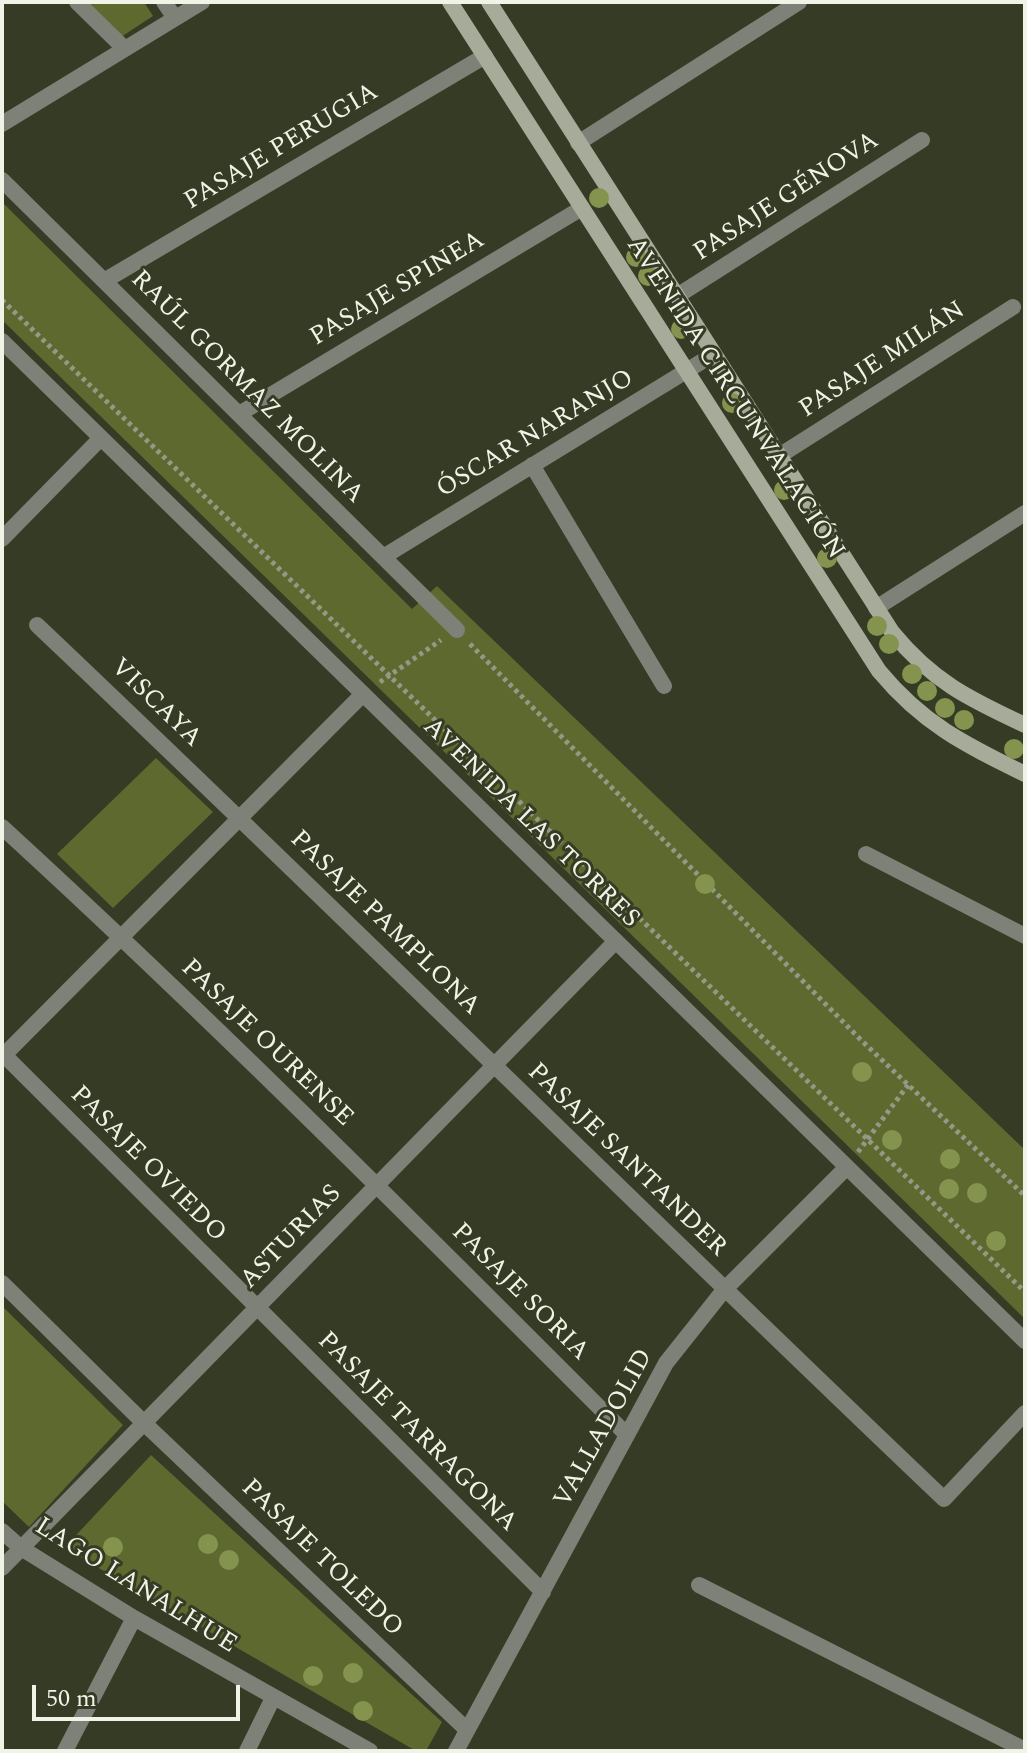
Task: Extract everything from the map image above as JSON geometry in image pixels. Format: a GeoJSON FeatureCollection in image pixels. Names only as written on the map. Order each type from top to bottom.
{"type":"FeatureCollection","features":[{"type":"Feature","properties":{"kind":"street"},"geometry":{"type":"LineString","coordinates":[[77,2],[125,49]]}},
{"type":"Feature","properties":{"kind":"street"},"geometry":{"type":"LineString","coordinates":[[164,2],[175,18]]}},
{"type":"Feature","properties":{"kind":"street"},"geometry":{"type":"LineString","coordinates":[[2,124],[202,2]]}},
{"type":"Feature","properties":{"kind":"street","name":"AVENIDA CIRCUNVALACIÓN"},"geometry":{"type":"LineString","coordinates":[[450,2],[879,671],[917,711],[942,731],[1025,774]]}},
{"type":"Feature","properties":{"kind":"street","name":"AVENIDA CIRCUNVALACIÓN"},"geometry":{"type":"LineString","coordinates":[[489,2],[901,644],[932,675],[975,701],[1025,725]]}},
{"type":"Feature","properties":{"kind":"street"},"geometry":{"type":"LineString","coordinates":[[578,143],[799,2]]}},
{"type":"Feature","properties":{"kind":"street","name":"PASAJE PERUGIA"},"geometry":{"type":"LineString","coordinates":[[104,281],[485,56]]}},
{"type":"Feature","properties":{"kind":"street","name":"PASAJE GÉNOVA"},"geometry":{"type":"LineString","coordinates":[[677,296],[922,140]]}},
{"type":"Feature","properties":{"kind":"street","name":"RAÚL GORMAZ MOLINA"},"geometry":{"type":"LineString","coordinates":[[2,180],[457,630]]}},
{"type":"Feature","properties":{"kind":"street","name":"PASAJE SPINEA"},"geometry":{"type":"LineString","coordinates":[[239,414],[582,208]]}},
{"type":"Feature","properties":{"kind":"street","name":"PASAJE MILÁN"},"geometry":{"type":"LineString","coordinates":[[779,456],[1013,307]]}},
{"type":"Feature","properties":{"kind":"street","name":"AVENIDA LAS TORRES"},"geometry":{"type":"LineString","coordinates":[[2,341],[1025,1341]]}},
{"type":"Feature","properties":{"kind":"street","name":"ÓSCAR NARANJO"},"geometry":{"type":"LineString","coordinates":[[383,557],[714,354]]}},
{"type":"Feature","properties":{"kind":"street"},"geometry":{"type":"LineString","coordinates":[[2,539],[101,438]]}},
{"type":"Feature","properties":{"kind":"street"},"geometry":{"type":"LineString","coordinates":[[532,465],[664,686]]}},
{"type":"Feature","properties":{"kind":"street"},"geometry":{"type":"LineString","coordinates":[[876,608],[1025,513]]}},
{"type":"Feature","properties":{"kind":"street","name":"VISCAYA"},"geometry":{"type":"LineString","coordinates":[[37,625],[240,818]]}},
{"type":"Feature","properties":{"kind":"street"},"geometry":{"type":"LineString","coordinates":[[3,1055],[363,694]]}},
{"type":"Feature","properties":{"kind":"street","name":"PASAJE PAMPLONA"},"geometry":{"type":"LineString","coordinates":[[240,818],[495,1066]]}},
{"type":"Feature","properties":{"kind":"street"},"geometry":{"type":"LineString","coordinates":[[2,827],[122,936]]}},
{"type":"Feature","properties":{"kind":"street"},"geometry":{"type":"LineString","coordinates":[[866,854],[1025,936]]}},
{"type":"Feature","properties":{"kind":"street","name":"PASAJE OURENSE"},"geometry":{"type":"LineString","coordinates":[[122,936],[377,1185]]}},
{"type":"Feature","properties":{"kind":"street","name":"ASTURIAS"},"geometry":{"type":"LineString","coordinates":[[2,1568],[616,941]]}},
{"type":"Feature","properties":{"kind":"street","name":"PASAJE OVIEDO"},"geometry":{"type":"LineString","coordinates":[[3,1055],[257,1308]]}},
{"type":"Feature","properties":{"kind":"street","name":"PASAJE SANTANDER"},"geometry":{"type":"LineString","coordinates":[[495,1066],[944,1499],[1025,1413]]}},
{"type":"Feature","properties":{"kind":"street","name":"VALLADOLID"},"geometry":{"type":"LineString","coordinates":[[456,1751],[666,1363],[724,1290],[847,1167]]}},
{"type":"Feature","properties":{"kind":"street","name":"PASAJE SORIA"},"geometry":{"type":"LineString","coordinates":[[377,1185],[627,1435]]}},
{"type":"Feature","properties":{"kind":"street","name":"PASAJE TOLEDO"},"geometry":{"type":"LineString","coordinates":[[2,1283],[144,1423],[466,1729]]}},
{"type":"Feature","properties":{"kind":"street","name":"PASAJE TARRAGONA"},"geometry":{"type":"LineString","coordinates":[[257,1308],[543,1592]]}},
{"type":"Feature","properties":{"kind":"street","name":"LAGO LANALHUE"},"geometry":{"type":"LineString","coordinates":[[2,1531],[21,1548],[134,1618],[370,1751]]}},
{"type":"Feature","properties":{"kind":"street"},"geometry":{"type":"LineString","coordinates":[[699,1585],[1025,1750]]}},
{"type":"Feature","properties":{"kind":"street"},"geometry":{"type":"LineString","coordinates":[[65,1751],[134,1618]]}},
{"type":"Feature","properties":{"kind":"street"},"geometry":{"type":"LineString","coordinates":[[247,1751],[273,1698]]}},
{"type":"Feature","properties":{"kind":"path"},"geometry":{"type":"LineString","coordinates":[[2,300],[1025,1292]]}},
{"type":"Feature","properties":{"kind":"path"},"geometry":{"type":"LineString","coordinates":[[363,694],[457,630],[908,1085],[1025,1196]]}},
{"type":"Feature","properties":{"kind":"path"},"geometry":{"type":"LineString","coordinates":[[847,1167],[908,1085]]}},
{"type":"Feature","properties":{"kind":"green space"},"geometry":{"type":"Polygon","coordinates":[[[87,2],[144,2],[153,16],[121,37],[87,2]]]}},
{"type":"Feature","properties":{"kind":"green space"},"geometry":{"type":"Polygon","coordinates":[[[2,202],[412,609],[437,586],[1025,1150],[1025,1319],[2,320],[2,202]]]}},
{"type":"Feature","properties":{"kind":"green space"},"geometry":{"type":"Polygon","coordinates":[[[156,758],[213,812],[113,908],[57,854],[156,758]]]}},
{"type":"Feature","properties":{"kind":"green space"},"geometry":{"type":"Polygon","coordinates":[[[2,1306],[123,1425],[29,1527],[2,1501],[2,1306]]]}},
{"type":"Feature","properties":{"kind":"green space"},"geometry":{"type":"Polygon","coordinates":[[[151,1455],[442,1722],[426,1751],[416,1751],[64,1548],[151,1455]]]}}]}
